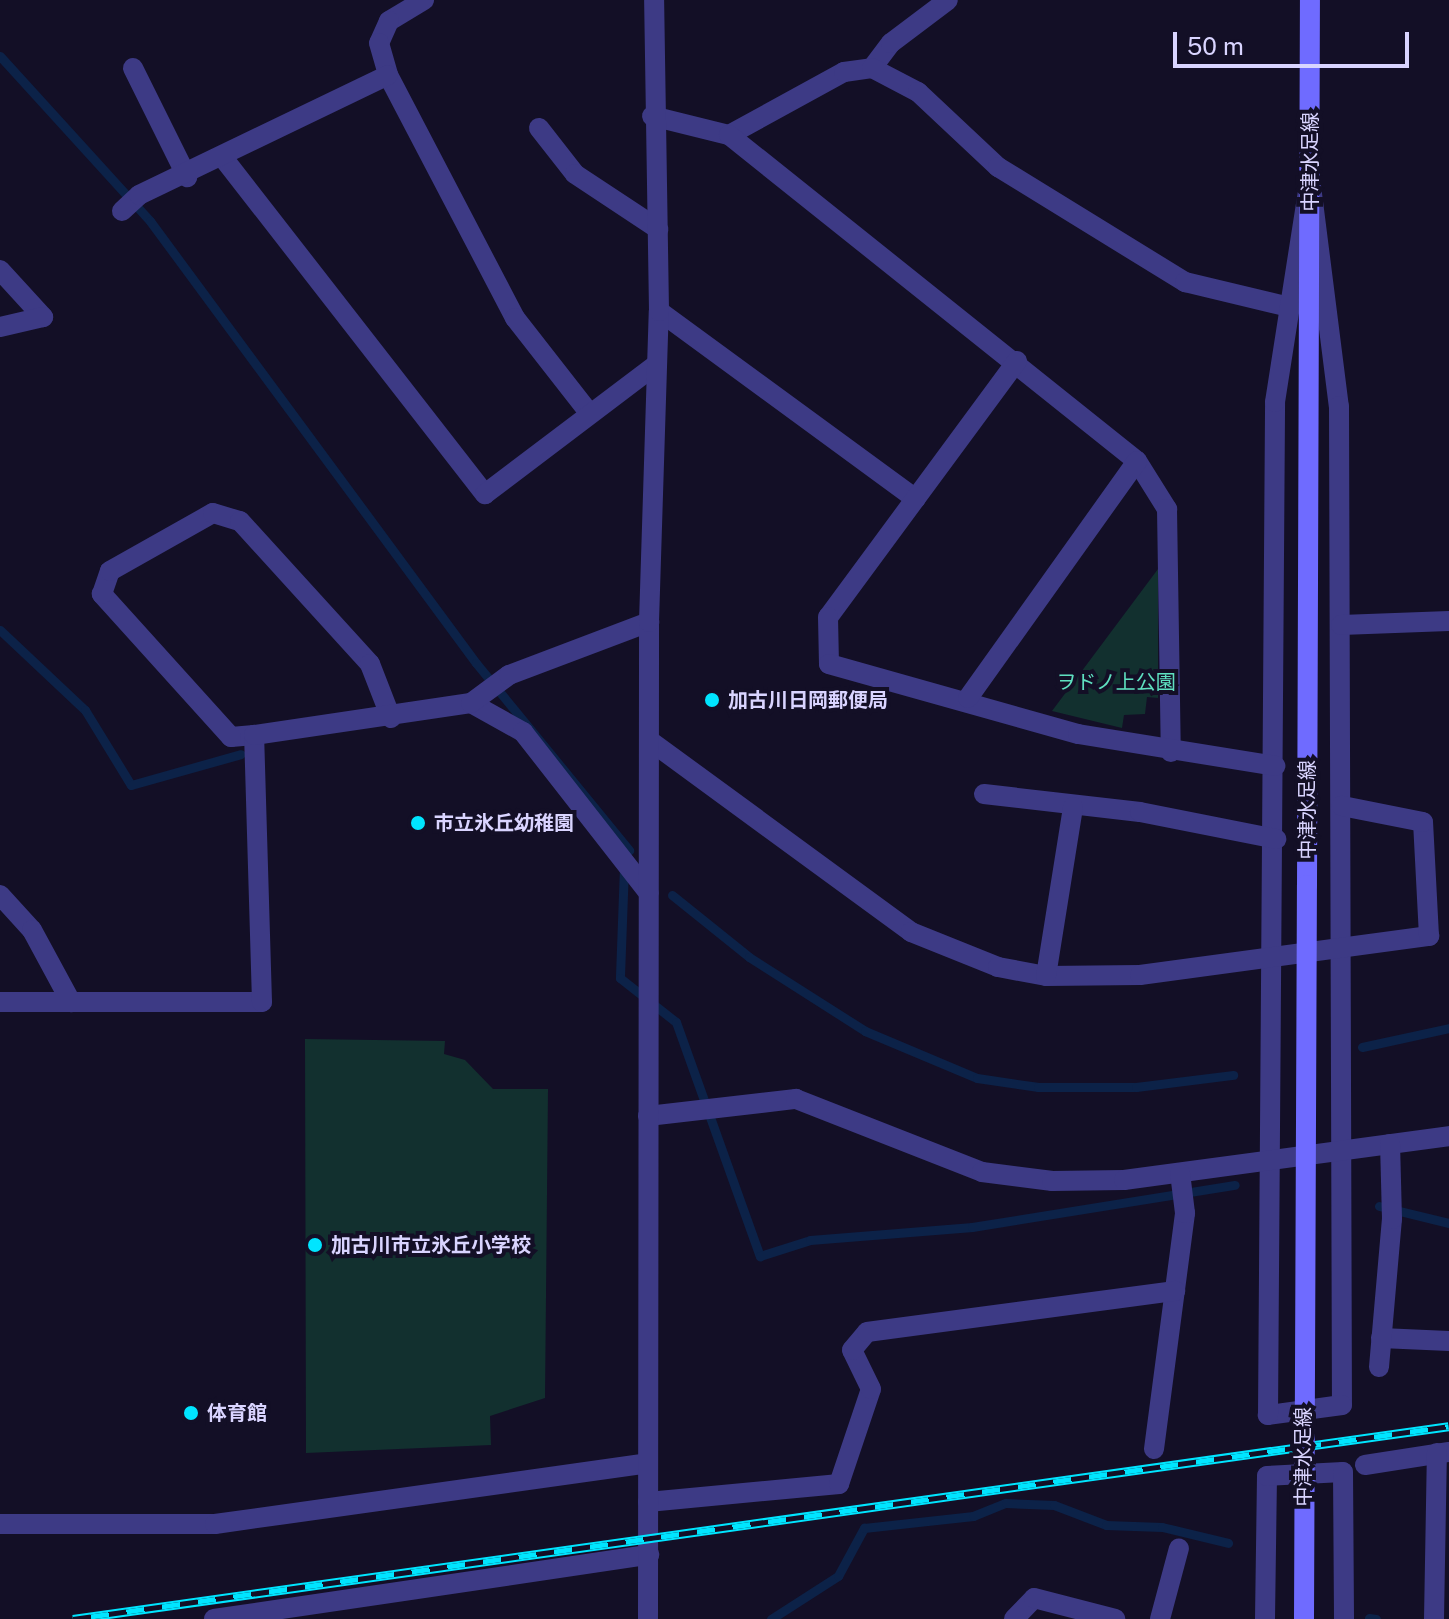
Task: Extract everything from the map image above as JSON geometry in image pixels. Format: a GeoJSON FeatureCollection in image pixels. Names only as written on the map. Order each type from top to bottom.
{"type":"FeatureCollection","features":[{"type":"Feature","properties":{"kind":"street"},"geometry":{"type":"LineString","coordinates":[[424,0],[384,32],[379,43],[388,75],[515,318],[587,410]]}},
{"type":"Feature","properties":{"kind":"street"},"geometry":{"type":"LineString","coordinates":[[648,1619],[648,1502],[644,1464],[653,743],[649,622],[654,366],[659,311],[652,116],[654,0]]}},
{"type":"Feature","properties":{"kind":"street"},"geometry":{"type":"LineString","coordinates":[[872,68],[891,43],[948,0]]}},
{"type":"Feature","properties":{"kind":"street","name":"中津水足線"},"geometry":{"type":"LineString","coordinates":[[1304,1619],[1310,0]]}},
{"type":"Feature","properties":{"kind":"street"},"geometry":{"type":"LineString","coordinates":[[133,68],[187,177]]}},
{"type":"Feature","properties":{"kind":"street"},"geometry":{"type":"LineString","coordinates":[[729,135],[844,72],[872,68],[918,92],[998,167],[1185,282],[1285,306]]}},
{"type":"Feature","properties":{"kind":"street"},"geometry":{"type":"LineString","coordinates":[[122,211],[139,195],[187,177],[388,75]]}},
{"type":"Feature","properties":{"kind":"street"},"geometry":{"type":"LineString","coordinates":[[652,116],[729,135],[1017,361],[1137,461],[1167,509],[1171,752]]}},
{"type":"Feature","properties":{"kind":"street"},"geometry":{"type":"LineString","coordinates":[[539,128],[575,174],[658,229]]}},
{"type":"Feature","properties":{"kind":"street"},"geometry":{"type":"LineString","coordinates":[[224,159],[485,494],[587,410],[654,366]]}},
{"type":"Feature","properties":{"kind":"street"},"geometry":{"type":"LineString","coordinates":[[1310,178],[1339,406],[1342,1405],[1268,1415],[1267,1161],[1276,839],[1275,402],[1285,306],[1310,178]]}},
{"type":"Feature","properties":{"kind":"street"},"geometry":{"type":"LineString","coordinates":[[0,270],[43,317],[0,327]]}},
{"type":"Feature","properties":{"kind":"street"},"geometry":{"type":"LineString","coordinates":[[659,311],[916,499]]}},
{"type":"Feature","properties":{"kind":"street"},"geometry":{"type":"LineString","coordinates":[[1017,361],[828,617],[829,664],[968,698],[1078,734],[1171,752],[1275,766]]}},
{"type":"Feature","properties":{"kind":"street"},"geometry":{"type":"LineString","coordinates":[[968,698],[1137,461]]}},
{"type":"Feature","properties":{"kind":"street"},"geometry":{"type":"LineString","coordinates":[[391,718],[370,664],[240,521],[213,513],[110,571],[102,594],[231,737],[391,718],[471,703],[509,675],[649,622]]}},
{"type":"Feature","properties":{"kind":"street"},"geometry":{"type":"LineString","coordinates":[[1341,625],[1449,621]]}},
{"type":"Feature","properties":{"kind":"street"},"geometry":{"type":"LineString","coordinates":[[471,703],[523,732],[649,893]]}},
{"type":"Feature","properties":{"kind":"street"},"geometry":{"type":"LineString","coordinates":[[0,1002],[262,1002],[254,735]]}},
{"type":"Feature","properties":{"kind":"street"},"geometry":{"type":"LineString","coordinates":[[653,743],[911,932],[998,967],[1046,976],[1140,975],[1429,936],[1423,822],[1342,806]]}},
{"type":"Feature","properties":{"kind":"street"},"geometry":{"type":"LineString","coordinates":[[984,794],[1073,807],[1140,812],[1276,839]]}},
{"type":"Feature","properties":{"kind":"street"},"geometry":{"type":"LineString","coordinates":[[1046,976],[1073,807]]}},
{"type":"Feature","properties":{"kind":"street"},"geometry":{"type":"LineString","coordinates":[[0,895],[32,930],[71,1002]]}},
{"type":"Feature","properties":{"kind":"street"},"geometry":{"type":"LineString","coordinates":[[648,1116],[796,1099],[982,1172],[1052,1181],[1180,1176],[1449,1136]]}},
{"type":"Feature","properties":{"kind":"street"},"geometry":{"type":"LineString","coordinates":[[1379,1367],[1392,1209],[1390,1144]]}},
{"type":"Feature","properties":{"kind":"street"},"geometry":{"type":"LineString","coordinates":[[1154,1449],[1185,1213],[1180,1176]]}},
{"type":"Feature","properties":{"kind":"street"},"geometry":{"type":"LineString","coordinates":[[648,1502],[839,1484],[871,1389],[852,1350],[867,1332],[1175,1291]]}},
{"type":"Feature","properties":{"kind":"street"},"geometry":{"type":"LineString","coordinates":[[1381,1338],[1449,1341]]}},
{"type":"Feature","properties":{"kind":"street"},"geometry":{"type":"LineString","coordinates":[[1365,1465],[1443,1453],[1434,1617]]}},
{"type":"Feature","properties":{"kind":"street"},"geometry":{"type":"LineString","coordinates":[[0,1524],[215,1524],[644,1464]]}},
{"type":"Feature","properties":{"kind":"street"},"geometry":{"type":"LineString","coordinates":[[1265,1619],[1267,1476],[1343,1472],[1344,1619]]}},
{"type":"Feature","properties":{"kind":"street"},"geometry":{"type":"LineString","coordinates":[[1160,1619],[1179,1548]]}},
{"type":"Feature","properties":{"kind":"street"},"geometry":{"type":"LineString","coordinates":[[214,1619],[649,1555]]}},
{"type":"Feature","properties":{"kind":"street"},"geometry":{"type":"LineString","coordinates":[[1014,1619],[1034,1598],[1115,1619]]}},
{"type":"Feature","properties":{"kind":"green space","name":"ヲドノ上公園"},"geometry":{"type":"Polygon","coordinates":[[[1158,569],[1158,698],[1147,697],[1145,714],[1124,715],[1122,728],[1052,711],[1158,569]]]}},
{"type":"Feature","properties":{"kind":"green space"},"geometry":{"type":"Polygon","coordinates":[[[305,1039],[445,1041],[444,1054],[465,1060],[493,1089],[548,1089],[545,1398],[490,1416],[491,1445],[306,1453],[305,1039]]]}},
{"type":"Feature","properties":{"kind":"waterway"},"geometry":{"type":"LineString","coordinates":[[0,56],[150,221],[476,663],[629,850]]}},
{"type":"Feature","properties":{"kind":"waterway"},"geometry":{"type":"LineString","coordinates":[[0,630],[85,710],[131,785],[241,754]]}},
{"type":"Feature","properties":{"kind":"waterway"},"geometry":{"type":"LineString","coordinates":[[624,867],[620,978],[676,1022],[760,1256],[810,1240],[972,1227],[1235,1185]]}},
{"type":"Feature","properties":{"kind":"waterway"},"geometry":{"type":"LineString","coordinates":[[672,895],[749,957],[865,1031],[977,1078],[1038,1087],[1136,1087],[1233,1075]]}},
{"type":"Feature","properties":{"kind":"waterway"},"geometry":{"type":"LineString","coordinates":[[1362,1047],[1449,1028]]}},
{"type":"Feature","properties":{"kind":"waterway"},"geometry":{"type":"LineString","coordinates":[[1379,1206],[1449,1223]]}},
{"type":"Feature","properties":{"kind":"waterway"},"geometry":{"type":"LineString","coordinates":[[771,1619],[838,1576],[864,1528],[973,1516],[1006,1503],[1054,1505],[1106,1525],[1162,1527],[1228,1543]]}},
{"type":"Feature","properties":{"kind":"waterway"},"geometry":{"type":"LineString","coordinates":[[1369,1618],[1376,1619]]}},
{"type":"Feature","properties":{"kind":"railway"},"geometry":{"type":"LineString","coordinates":[[73,1619],[1449,1426]]}},
{"type":"Feature","properties":{"kind":"place","name":"加古川日岡郵便局"},"geometry":{"type":"Point","coordinates":[712,700]}},
{"type":"Feature","properties":{"kind":"place","name":"市立氷丘幼稚園"},"geometry":{"type":"Point","coordinates":[418,823]}},
{"type":"Feature","properties":{"kind":"place","name":"加古川市立氷丘小学校"},"geometry":{"type":"Point","coordinates":[315,1245]}},
{"type":"Feature","properties":{"kind":"place","name":"体育館"},"geometry":{"type":"Point","coordinates":[191,1413]}}]}
